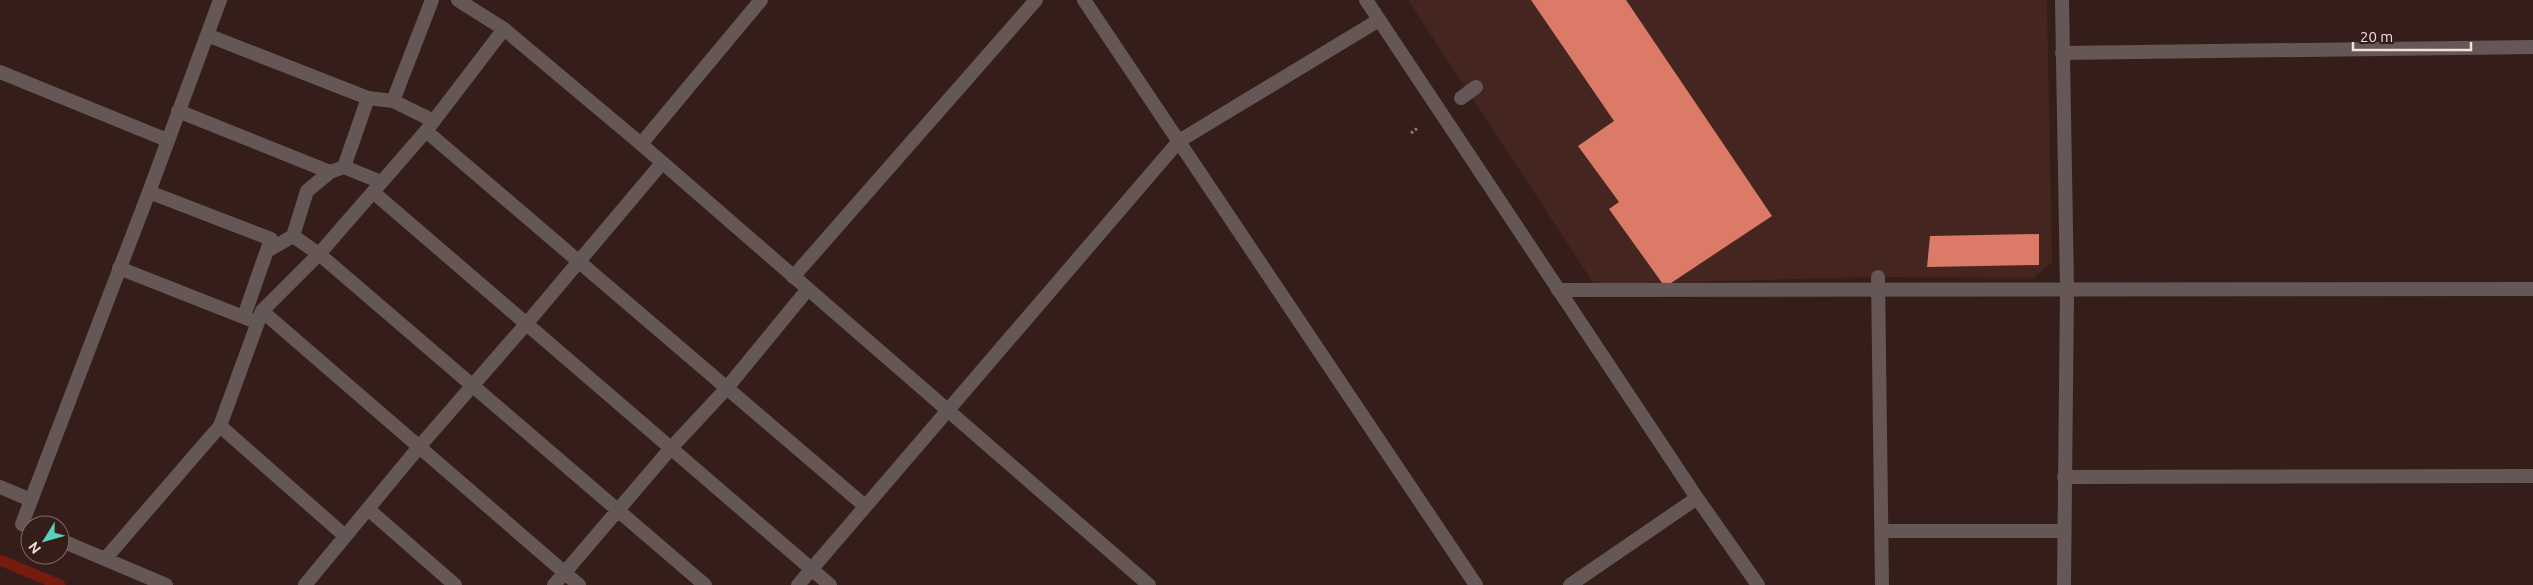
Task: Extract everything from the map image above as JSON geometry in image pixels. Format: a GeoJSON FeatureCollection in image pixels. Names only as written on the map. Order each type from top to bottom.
{"type":"FeatureCollection","features":[{"type":"Feature","properties":{"kind":"street"},"geometry":{"type":"LineString","coordinates":[[25,515],[220,0]]}},
{"type":"Feature","properties":{"kind":"street"},"geometry":{"type":"LineString","coordinates":[[393,102],[432,0]]}},
{"type":"Feature","properties":{"kind":"street"},"geometry":{"type":"LineString","coordinates":[[458,0],[504,29],[641,144],[1149,585]]}},
{"type":"Feature","properties":{"kind":"street"},"geometry":{"type":"LineString","coordinates":[[641,144],[761,0]]}},
{"type":"Feature","properties":{"kind":"street"},"geometry":{"type":"LineString","coordinates":[[793,277],[1036,0]]}},
{"type":"Feature","properties":{"kind":"street"},"geometry":{"type":"LineString","coordinates":[[1084,0],[1476,585]]}},
{"type":"Feature","properties":{"kind":"street"},"geometry":{"type":"LineString","coordinates":[[1366,0],[1696,498],[1758,585]]}},
{"type":"Feature","properties":{"kind":"street"},"geometry":{"type":"LineString","coordinates":[[2062,0],[2067,289],[2063,531],[2064,585]]}},
{"type":"Feature","properties":{"kind":"street"},"geometry":{"type":"LineString","coordinates":[[798,585],[1179,140],[1378,20]]}},
{"type":"Feature","properties":{"kind":"street"},"geometry":{"type":"LineString","coordinates":[[105,559],[220,426],[260,317],[319,254],[430,126],[504,29]]}},
{"type":"Feature","properties":{"kind":"street"},"geometry":{"type":"LineString","coordinates":[[207,35],[368,98],[393,102],[430,126],[726,389],[865,506]]}},
{"type":"Feature","properties":{"kind":"street"},"geometry":{"type":"LineString","coordinates":[[2062,53],[2533,48]]}},
{"type":"Feature","properties":{"kind":"street"},"geometry":{"type":"LineString","coordinates":[[0,72],[167,140]]}},
{"type":"Feature","properties":{"kind":"street"},"geometry":{"type":"LineString","coordinates":[[1461,98],[1476,87]]}},
{"type":"Feature","properties":{"kind":"street"},"geometry":{"type":"LineString","coordinates":[[344,167],[368,98]]}},
{"type":"Feature","properties":{"kind":"street"},"geometry":{"type":"LineString","coordinates":[[178,111],[330,172]]}},
{"type":"Feature","properties":{"kind":"street"},"geometry":{"type":"LineString","coordinates":[[309,584],[345,536],[419,447],[662,163]]}},
{"type":"Feature","properties":{"kind":"street"},"geometry":{"type":"LineString","coordinates":[[293,236],[307,191],[330,172],[344,167]]}},
{"type":"Feature","properties":{"kind":"street"},"geometry":{"type":"LineString","coordinates":[[344,167],[377,187],[527,323],[830,585]]}},
{"type":"Feature","properties":{"kind":"street"},"geometry":{"type":"LineString","coordinates":[[149,192],[269,245],[293,236]]}},
{"type":"Feature","properties":{"kind":"street"},"geometry":{"type":"LineString","coordinates":[[293,236],[319,254],[473,384],[618,512],[705,585]]}},
{"type":"Feature","properties":{"kind":"street"},"geometry":{"type":"LineString","coordinates":[[244,316],[269,245]]}},
{"type":"Feature","properties":{"kind":"street"},"geometry":{"type":"LineString","coordinates":[[119,268],[244,316],[260,317],[419,447],[579,585]]}},
{"type":"Feature","properties":{"kind":"street"},"geometry":{"type":"LineString","coordinates":[[1558,290],[1879,283],[2067,289],[2533,289]]}},
{"type":"Feature","properties":{"kind":"street"},"geometry":{"type":"LineString","coordinates":[[1879,283],[1882,585]]}},
{"type":"Feature","properties":{"kind":"street"},"geometry":{"type":"LineString","coordinates":[[554,585],[671,448],[726,389],[808,289]]}},
{"type":"Feature","properties":{"kind":"street"},"geometry":{"type":"LineString","coordinates":[[220,426],[345,536]]}},
{"type":"Feature","properties":{"kind":"street"},"geometry":{"type":"LineString","coordinates":[[2064,477],[2533,476]]}},
{"type":"Feature","properties":{"kind":"street"},"geometry":{"type":"LineString","coordinates":[[0,487],[31,500]]}},
{"type":"Feature","properties":{"kind":"street"},"geometry":{"type":"LineString","coordinates":[[1570,585],[1696,498]]}},
{"type":"Feature","properties":{"kind":"street"},"geometry":{"type":"LineString","coordinates":[[368,509],[455,585]]}},
{"type":"Feature","properties":{"kind":"street"},"geometry":{"type":"LineString","coordinates":[[1882,530],[2063,531]]}},
{"type":"Feature","properties":{"kind":"street"},"geometry":{"type":"LineString","coordinates":[[70,544],[166,585]]}},
{"type":"Feature","properties":{"kind":"shaded area"},"geometry":{"type":"Polygon","coordinates":[[[1408,0],[2047,0],[2052,262],[2034,278],[1878,277],[1594,284],[1408,0]]]}},
{"type":"Feature","properties":{"kind":"building"},"geometry":{"type":"Polygon","coordinates":[[[1531,0],[1626,0],[1772,216],[1665,287],[1609,209],[1619,202],[1578,146],[1614,121],[1531,0]]]}},
{"type":"Feature","properties":{"kind":"building"},"geometry":{"type":"Polygon","coordinates":[[[2039,234],[2039,265],[1927,267],[1930,236],[2039,234]]]}},
{"type":"Feature","properties":{"kind":"waterway"},"geometry":{"type":"LineString","coordinates":[[0,560],[60,585]]}}]}
